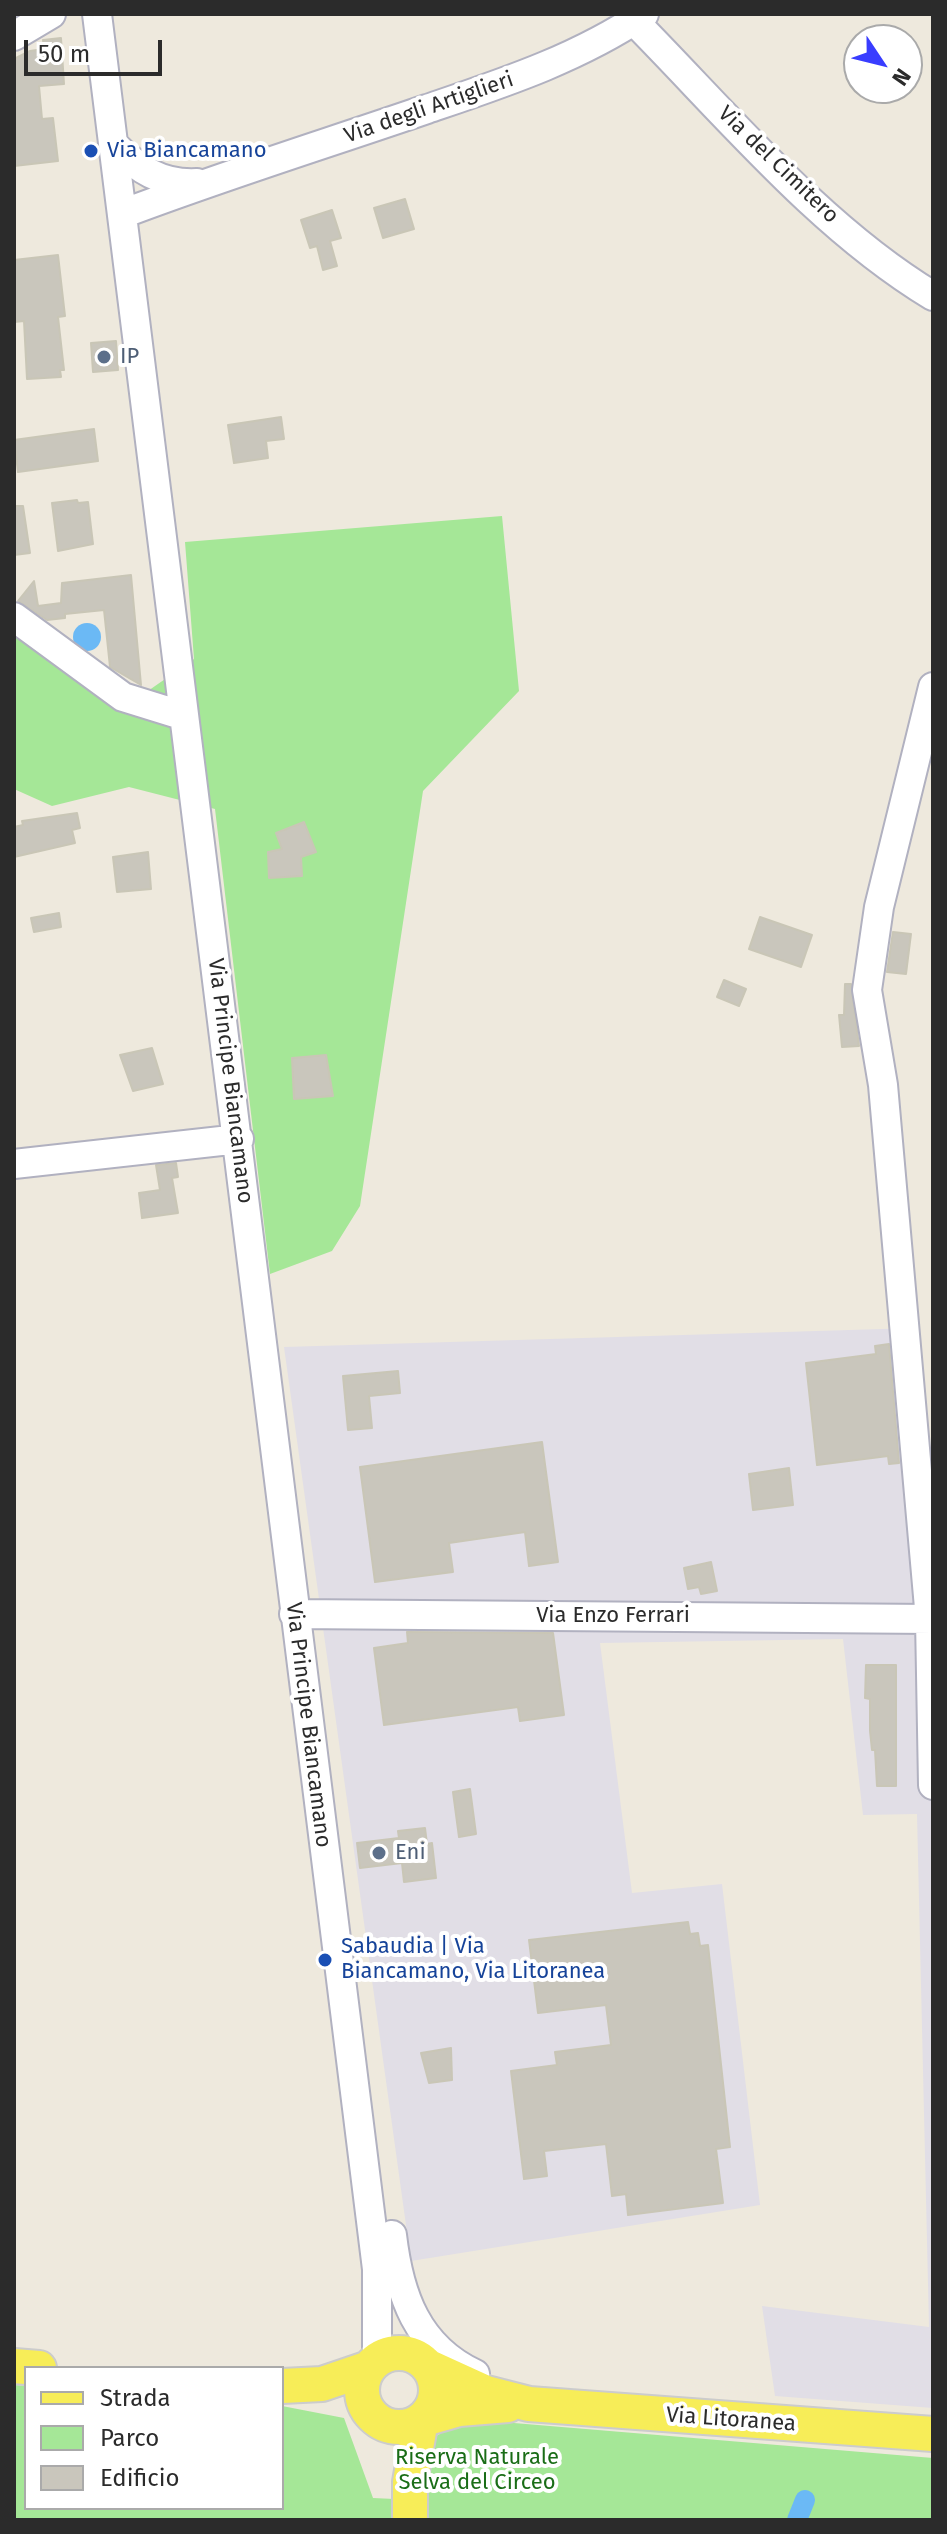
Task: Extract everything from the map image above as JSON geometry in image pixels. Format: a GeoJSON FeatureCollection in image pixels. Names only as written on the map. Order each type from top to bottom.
{"type":"FeatureCollection","features":[{"type":"Feature","properties":{"kind":"main road"},"geometry":{"type":"LineString","coordinates":[[284,2386],[322,2384],[399,2352],[425,2363],[434,2378],[435,2401],[421,2420],[410,2515]]}},
{"type":"Feature","properties":{"kind":"main road","name":"Via Litoranea"},"geometry":{"type":"LineString","coordinates":[[425,2363],[486,2393],[529,2404],[933,2434]]}},
{"type":"Feature","properties":{"kind":"main road"},"geometry":{"type":"LineString","coordinates":[[373,2364],[362,2391],[410,2515]]}},
{"type":"Feature","properties":{"kind":"main road"},"geometry":{"type":"LineString","coordinates":[[284,2386],[402,2427],[421,2420]]}},
{"type":"Feature","properties":{"kind":"main road","name":"Via Litoranea"},"geometry":{"type":"LineString","coordinates":[[421,2420],[459,2409],[529,2404]]}},
{"type":"Feature","properties":{"kind":"street"},"geometry":{"type":"LineString","coordinates":[[14,36],[51,14]]}},
{"type":"Feature","properties":{"kind":"street","name":"Via Principe Biancamano"},"geometry":{"type":"LineString","coordinates":[[97,14],[181,715],[239,1139],[294,1614],[377,2269],[373,2364]]}},
{"type":"Feature","properties":{"kind":"street","name":"Via degli Artiglieri"},"geometry":{"type":"LineString","coordinates":[[122,214],[206,182],[531,73],[639,17]]}},
{"type":"Feature","properties":{"kind":"street","name":"Via del Cimitero"},"geometry":{"type":"LineString","coordinates":[[639,17],[826,214],[887,265],[933,296]]}},
{"type":"Feature","properties":{"kind":"street","name":"Via degli Artiglieri"},"geometry":{"type":"LineString","coordinates":[[113,144],[139,168],[160,179],[180,183],[206,182]]}},
{"type":"Feature","properties":{"kind":"street"},"geometry":{"type":"LineString","coordinates":[[14,617],[117,694],[137,704],[181,715]]}},
{"type":"Feature","properties":{"kind":"street"},"geometry":{"type":"LineString","coordinates":[[933,687],[879,907],[867,990],[878,1053],[931,1619],[933,1785]]}},
{"type":"Feature","properties":{"kind":"street"},"geometry":{"type":"LineString","coordinates":[[14,1163],[239,1139]]}},
{"type":"Feature","properties":{"kind":"street","name":"Via Enzo Ferrari"},"geometry":{"type":"LineString","coordinates":[[294,1614],[931,1619]]}},
{"type":"Feature","properties":{"kind":"street","name":"Via Principe Biancamano"},"geometry":{"type":"LineString","coordinates":[[362,2149],[386,2210],[402,2292],[415,2321],[436,2348],[463,2368],[491,2380],[600,2398],[646,2415]]}},
{"type":"Feature","properties":{"kind":"street","name":"Via Principe Biancamano"},"geometry":{"type":"LineString","coordinates":[[377,2269],[395,2317],[425,2363]]}},
{"type":"Feature","properties":{"kind":"shaded area"},"geometry":{"type":"Polygon","coordinates":[[[916,1328],[933,1500],[933,2408],[775,2396],[762,2306],[929,2327],[917,1814],[863,1815],[843,1639],[600,1643],[632,1893],[722,1884],[760,2205],[411,2261],[284,1347],[916,1328]]]}},
{"type":"Feature","properties":{"kind":"green space"},"geometry":{"type":"Polygon","coordinates":[[[502,516],[519,691],[423,791],[360,1206],[332,1251],[270,1274],[215,809],[129,787],[52,806],[14,789],[14,627],[119,711],[194,659],[185,542],[502,516]]]}},
{"type":"Feature","properties":{"kind":"green space","name":"Riserva Naturale Selva del Circeo"},"geometry":{"type":"Polygon","coordinates":[[[14,2385],[24,2386],[24,2510],[284,2510],[284,2406],[344,2418],[373,2498],[416,2500],[424,2443],[466,2419],[933,2458],[933,2520],[14,2520],[14,2385]]]}},
{"type":"Feature","properties":{"kind":"water"},"geometry":{"type":"Polygon","coordinates":[[[87,623],[97,627],[101,637],[97,647],[87,651],[77,647],[73,637],[77,627],[87,623]]]}},
{"type":"Feature","properties":{"kind":"building"},"geometry":{"type":"Polygon","coordinates":[[[61,38],[64,84],[39,86],[42,119],[53,118],[58,161],[14,166],[14,59],[30,51],[44,49],[43,40],[61,38]]]}},
{"type":"Feature","properties":{"kind":"building"},"geometry":{"type":"Polygon","coordinates":[[[405,199],[414,229],[383,238],[374,208],[405,199]]]}},
{"type":"Feature","properties":{"kind":"building"},"geometry":{"type":"Polygon","coordinates":[[[332,210],[341,238],[330,241],[337,266],[323,270],[317,246],[310,248],[301,220],[332,210]]]}},
{"type":"Feature","properties":{"kind":"building"},"geometry":{"type":"Polygon","coordinates":[[[58,255],[65,316],[58,317],[64,370],[60,370],[61,377],[27,379],[24,321],[14,322],[14,260],[58,255]]]}},
{"type":"Feature","properties":{"kind":"building","name":"IP"},"geometry":{"type":"Polygon","coordinates":[[[116,341],[118,370],[93,372],[91,343],[116,341]]]}},
{"type":"Feature","properties":{"kind":"building"},"geometry":{"type":"Polygon","coordinates":[[[281,417],[284,439],[266,441],[268,458],[234,463],[228,425],[281,417]]]}},
{"type":"Feature","properties":{"kind":"building"},"geometry":{"type":"Polygon","coordinates":[[[94,429],[98,461],[18,472],[14,440],[94,429]]]}},
{"type":"Feature","properties":{"kind":"building"},"geometry":{"type":"Polygon","coordinates":[[[77,500],[78,503],[88,502],[93,544],[58,551],[52,503],[77,500]]]}},
{"type":"Feature","properties":{"kind":"building"},"geometry":{"type":"Polygon","coordinates":[[[14,506],[23,506],[30,553],[14,555],[14,506]]]}},
{"type":"Feature","properties":{"kind":"building"},"geometry":{"type":"Polygon","coordinates":[[[131,575],[141,685],[110,667],[104,610],[65,614],[65,618],[47,620],[18,601],[34,581],[38,606],[61,603],[62,583],[131,575]]]}},
{"type":"Feature","properties":{"kind":"building"},"geometry":{"type":"Polygon","coordinates":[[[77,813],[80,828],[72,830],[75,843],[14,857],[14,827],[23,825],[22,821],[77,813]]]}},
{"type":"Feature","properties":{"kind":"building"},"geometry":{"type":"Polygon","coordinates":[[[304,822],[316,852],[301,857],[302,876],[269,878],[268,852],[282,849],[276,833],[304,822]]]}},
{"type":"Feature","properties":{"kind":"building"},"geometry":{"type":"Polygon","coordinates":[[[148,852],[151,889],[117,892],[113,857],[148,852]]]}},
{"type":"Feature","properties":{"kind":"building"},"geometry":{"type":"Polygon","coordinates":[[[59,913],[61,927],[34,932],[31,918],[59,913]]]}},
{"type":"Feature","properties":{"kind":"building"},"geometry":{"type":"Polygon","coordinates":[[[760,917],[812,935],[801,967],[749,949],[760,917]]]}},
{"type":"Feature","properties":{"kind":"building"},"geometry":{"type":"Polygon","coordinates":[[[893,932],[911,934],[906,974],[887,972],[893,932]]]}},
{"type":"Feature","properties":{"kind":"building"},"geometry":{"type":"Polygon","coordinates":[[[724,980],[746,989],[739,1006],[717,997],[724,980]]]}},
{"type":"Feature","properties":{"kind":"building"},"geometry":{"type":"Polygon","coordinates":[[[845,984],[851,984],[859,1046],[842,1047],[839,1015],[844,1015],[845,984]]]}},
{"type":"Feature","properties":{"kind":"building"},"geometry":{"type":"Polygon","coordinates":[[[152,1048],[163,1084],[133,1091],[120,1055],[152,1048]]]}},
{"type":"Feature","properties":{"kind":"building"},"geometry":{"type":"Polygon","coordinates":[[[326,1055],[333,1096],[294,1099],[292,1058],[326,1055]]]}},
{"type":"Feature","properties":{"kind":"building"},"geometry":{"type":"Polygon","coordinates":[[[176,1163],[178,1177],[172,1178],[178,1213],[142,1218],[139,1193],[160,1190],[156,1165],[176,1163]]]}},
{"type":"Feature","properties":{"kind":"building"},"geometry":{"type":"Polygon","coordinates":[[[889,1344],[899,1463],[889,1464],[888,1456],[817,1465],[806,1363],[876,1354],[875,1346],[889,1344]]]}},
{"type":"Feature","properties":{"kind":"building"},"geometry":{"type":"Polygon","coordinates":[[[398,1371],[400,1393],[369,1396],[372,1428],[348,1430],[343,1376],[398,1371]]]}},
{"type":"Feature","properties":{"kind":"building"},"geometry":{"type":"Polygon","coordinates":[[[542,1442],[558,1562],[529,1566],[525,1532],[449,1543],[453,1572],[375,1582],[360,1467],[542,1442]]]}},
{"type":"Feature","properties":{"kind":"building"},"geometry":{"type":"Polygon","coordinates":[[[789,1468],[793,1505],[753,1510],[749,1474],[789,1468]]]}},
{"type":"Feature","properties":{"kind":"building"},"geometry":{"type":"Polygon","coordinates":[[[711,1562],[717,1591],[701,1594],[699,1587],[688,1589],[684,1568],[711,1562]]]}},
{"type":"Feature","properties":{"kind":"building"},"geometry":{"type":"Polygon","coordinates":[[[407,1632],[553,1633],[564,1715],[520,1721],[518,1707],[384,1725],[374,1648],[408,1643],[407,1632]]]}},
{"type":"Feature","properties":{"kind":"building"},"geometry":{"type":"Polygon","coordinates":[[[866,1665],[896,1665],[896,1786],[877,1786],[875,1750],[872,1750],[870,1731],[870,1699],[865,1698],[866,1665]]]}},
{"type":"Feature","properties":{"kind":"building"},"geometry":{"type":"Polygon","coordinates":[[[470,1789],[476,1834],[459,1837],[453,1792],[470,1789]]]}},
{"type":"Feature","properties":{"kind":"building"},"geometry":{"type":"Polygon","coordinates":[[[425,1828],[427,1844],[432,1843],[436,1878],[404,1882],[402,1863],[360,1868],[357,1843],[399,1838],[398,1831],[425,1828]]]}},
{"type":"Feature","properties":{"kind":"building"},"geometry":{"type":"Polygon","coordinates":[[[688,1922],[690,1934],[698,1933],[700,1946],[708,1945],[730,2147],[716,2149],[723,2203],[628,2215],[626,2194],[612,2196],[606,2144],[544,2151],[547,2176],[524,2179],[511,2071],[557,2065],[555,2052],[611,2045],[606,2005],[538,2013],[529,1940],[688,1922]]]}},
{"type":"Feature","properties":{"kind":"building"},"geometry":{"type":"Polygon","coordinates":[[[451,2048],[452,2080],[429,2083],[421,2053],[451,2048]]]}},
{"type":"Feature","properties":{"kind":"waterway"},"geometry":{"type":"LineString","coordinates":[[797,2520],[805,2500]]}},
{"type":"Feature","properties":{"kind":"place","name":"Via Biancamano"},"geometry":{"type":"Point","coordinates":[91,151]}},
{"type":"Feature","properties":{"kind":"place","name":"IP"},"geometry":{"type":"Point","coordinates":[104,357]}},
{"type":"Feature","properties":{"kind":"place","name":"Eni"},"geometry":{"type":"Point","coordinates":[379,1853]}},
{"type":"Feature","properties":{"kind":"place","name":"Sabaudia | Via Biancamano, Via Litoranea"},"geometry":{"type":"Point","coordinates":[325,1960]}}]}
